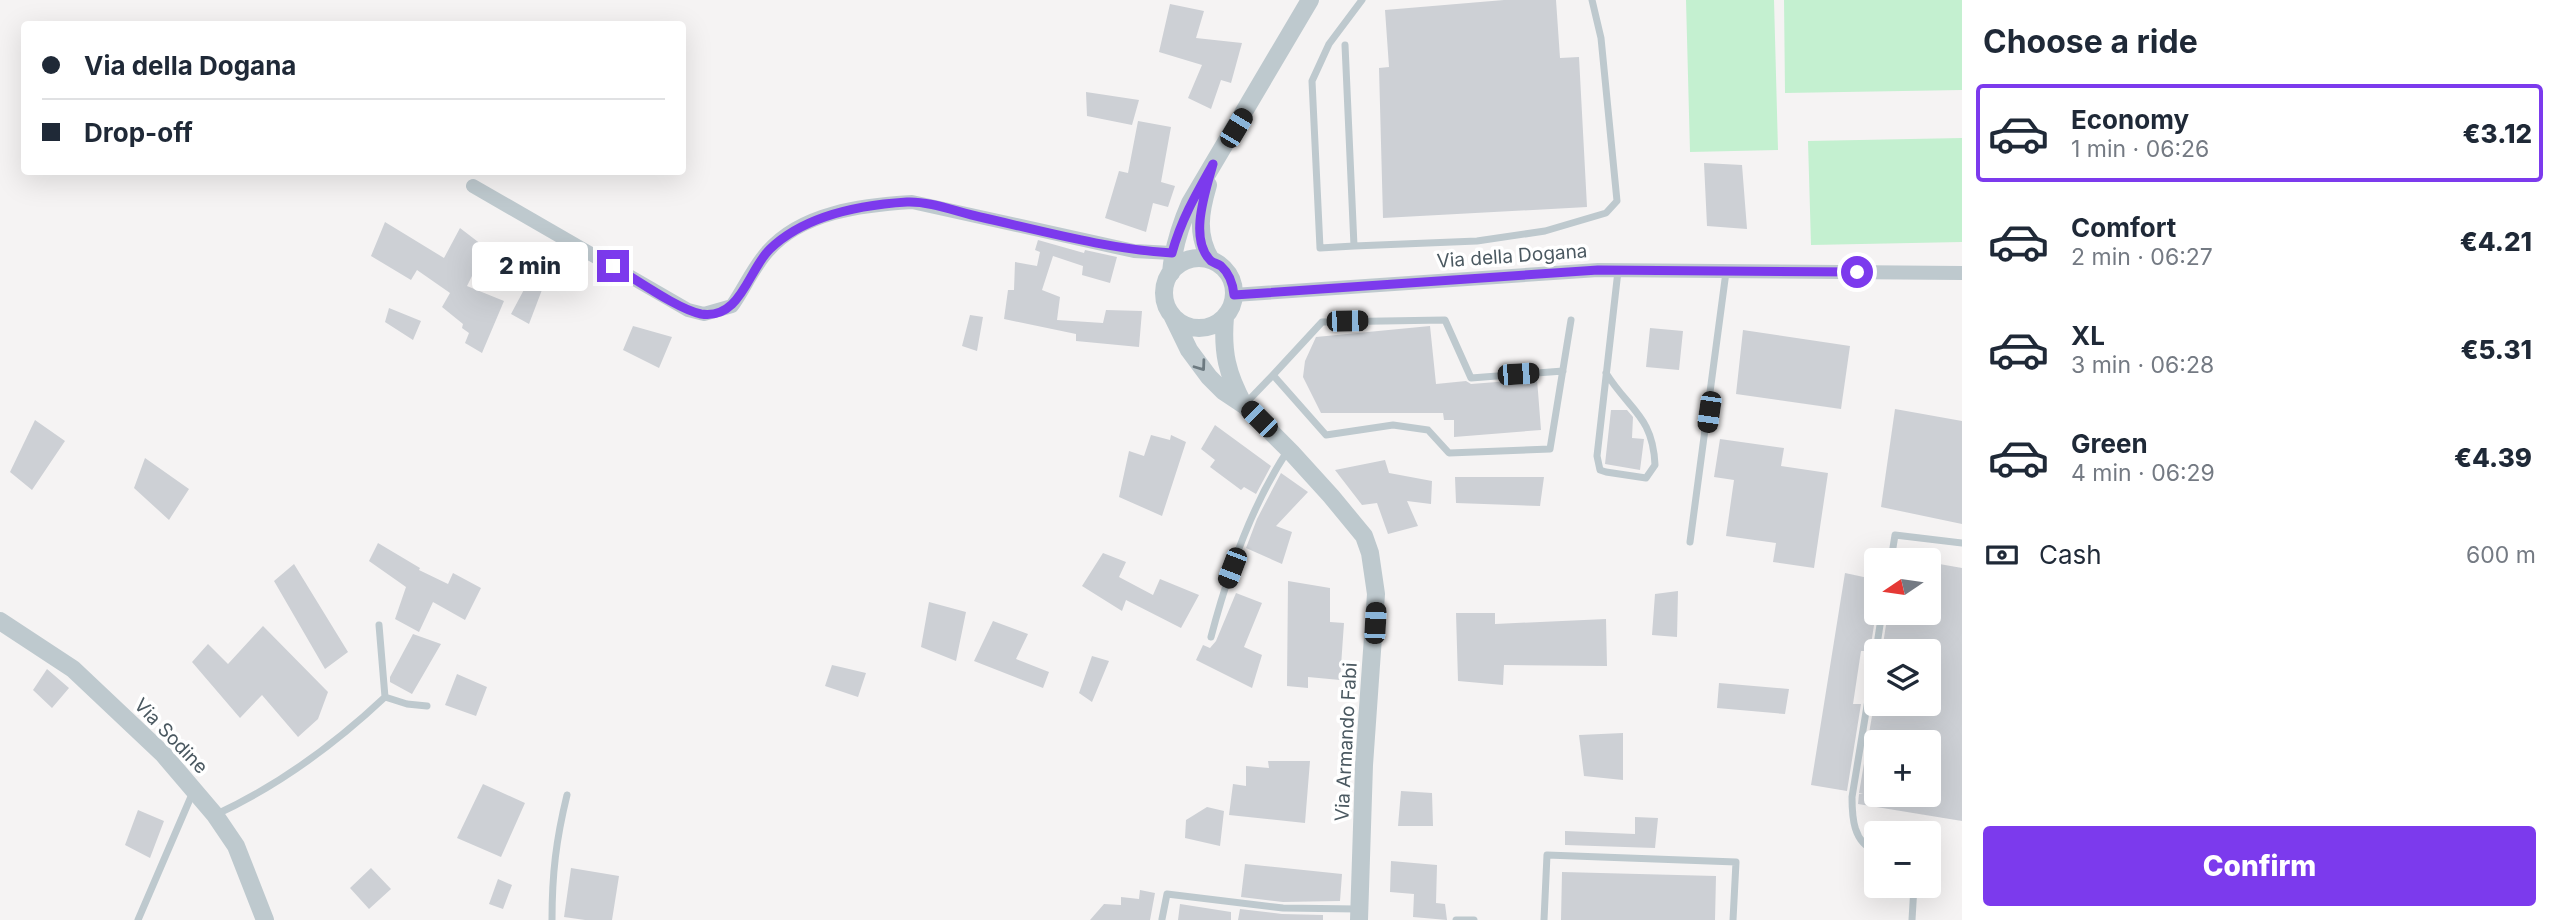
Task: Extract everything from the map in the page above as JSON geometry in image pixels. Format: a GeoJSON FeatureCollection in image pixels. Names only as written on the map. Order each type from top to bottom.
{"type":"FeatureCollection","features":[{"type":"Feature","properties":{"kind":"street"},"geometry":{"type":"LineString","coordinates":[[1244,405],[1223,391],[1189,351],[1166,305],[1164,294],[1171,273],[1172,253],[1179,227],[1190,203],[1310,0]]}},
{"type":"Feature","properties":{"kind":"street"},"geometry":{"type":"LineString","coordinates":[[1172,316],[1192,328],[1204,328],[1225,317],[1231,307],[1234,295],[1228,274],[1211,260],[1204,249],[1200,226],[1201,208],[1213,164]]}},
{"type":"Feature","properties":{"kind":"street"},"geometry":{"type":"LineString","coordinates":[[472,186],[688,310],[704,314],[732,306],[769,250],[795,229],[819,218],[886,204],[912,202],[1134,251],[1172,253]]}},
{"type":"Feature","properties":{"kind":"street"},"geometry":{"type":"LineString","coordinates":[[1171,273],[1189,260],[1211,260]]}},
{"type":"Feature","properties":{"kind":"street","name":"Via della Dogana"},"geometry":{"type":"LineString","coordinates":[[1234,295],[1477,277],[1618,270],[1962,273]]}},
{"type":"Feature","properties":{"kind":"street"},"geometry":{"type":"LineString","coordinates":[[1225,317],[1225,358],[1244,405]]}},
{"type":"Feature","properties":{"kind":"street","name":"Via Armando Fabi"},"geometry":{"type":"LineString","coordinates":[[1244,405],[1289,449],[1364,536],[1375,573],[1375,623],[1364,765],[1359,914]]}},
{"type":"Feature","properties":{"kind":"street","name":"Via Sodine"},"geometry":{"type":"LineString","coordinates":[[0,621],[73,669],[163,754],[215,815],[236,846],[265,920]]}},
{"type":"Feature","properties":{"kind":"lane"},"geometry":{"type":"LineString","coordinates":[[1362,0],[1329,44],[1312,80],[1320,248],[1477,241],[1545,230],[1606,213],[1617,201],[1618,189],[1601,38],[1592,0]]}},
{"type":"Feature","properties":{"kind":"lane"},"geometry":{"type":"LineString","coordinates":[[1345,45],[1354,246]]}},
{"type":"Feature","properties":{"kind":"lane"},"geometry":{"type":"LineString","coordinates":[[1606,373],[1617,391],[1637,410],[1647,426],[1652,440],[1655,466],[1646,478],[1606,472],[1600,470],[1597,464],[1606,373],[1618,270]]}},
{"type":"Feature","properties":{"kind":"lane"},"geometry":{"type":"LineString","coordinates":[[1690,542],[1726,272]]}},
{"type":"Feature","properties":{"kind":"lane"},"geometry":{"type":"LineString","coordinates":[[1244,405],[1322,322],[1446,320],[1471,378],[1563,371]]}},
{"type":"Feature","properties":{"kind":"lane"},"geometry":{"type":"LineString","coordinates":[[1273,375],[1326,435],[1393,425],[1428,430],[1449,453],[1550,449],[1571,320]]}},
{"type":"Feature","properties":{"kind":"lane"},"geometry":{"type":"LineString","coordinates":[[1211,637],[1223,591],[1241,544],[1269,478],[1289,449]]}},
{"type":"Feature","properties":{"kind":"lane"},"geometry":{"type":"LineString","coordinates":[[1893,548],[1895,535],[1962,543]]}},
{"type":"Feature","properties":{"kind":"lane"},"geometry":{"type":"LineString","coordinates":[[215,815],[257,795],[355,726],[385,696],[379,625]]}},
{"type":"Feature","properties":{"kind":"lane"},"geometry":{"type":"LineString","coordinates":[[385,696],[407,704],[427,706]]}},
{"type":"Feature","properties":{"kind":"lane"},"geometry":{"type":"LineString","coordinates":[[1864,841],[1852,821],[1852,797],[1865,716]]}},
{"type":"Feature","properties":{"kind":"lane"},"geometry":{"type":"LineString","coordinates":[[138,920],[194,790]]}},
{"type":"Feature","properties":{"kind":"lane"},"geometry":{"type":"LineString","coordinates":[[552,920],[552,867],[556,836],[567,795]]}},
{"type":"Feature","properties":{"kind":"lane"},"geometry":{"type":"LineString","coordinates":[[1544,920],[1547,855],[1736,862],[1733,920]]}},
{"type":"Feature","properties":{"kind":"lane"},"geometry":{"type":"LineString","coordinates":[[1162,919],[1167,894],[1359,914]]}},
{"type":"Feature","properties":{"kind":"lane"},"geometry":{"type":"LineString","coordinates":[[1912,920],[1913,898]]}},
{"type":"Feature","properties":{"kind":"lane"},"geometry":{"type":"LineString","coordinates":[[1456,920],[1474,920]]}},
{"type":"Feature","properties":{"kind":"green space"},"geometry":{"type":"Polygon","coordinates":[[[1686,0],[1774,0],[1778,150],[1690,152],[1686,0]]]}},
{"type":"Feature","properties":{"kind":"green space"},"geometry":{"type":"Polygon","coordinates":[[[1784,0],[1962,0],[1962,90],[1785,93],[1784,0]]]}},
{"type":"Feature","properties":{"kind":"green space"},"geometry":{"type":"Polygon","coordinates":[[[1962,138],[1962,242],[1811,245],[1808,141],[1962,138]]]}},
{"type":"Feature","properties":{"kind":"building"},"geometry":{"type":"Polygon","coordinates":[[[1504,0],[1556,0],[1560,58],[1579,57],[1587,207],[1383,218],[1379,68],[1389,67],[1385,10],[1504,0]]]}},
{"type":"Feature","properties":{"kind":"building"},"geometry":{"type":"Polygon","coordinates":[[[1170,4],[1204,11],[1196,38],[1242,43],[1231,83],[1221,80],[1211,109],[1188,98],[1202,65],[1159,52],[1170,4]]]}},
{"type":"Feature","properties":{"kind":"building"},"geometry":{"type":"Polygon","coordinates":[[[1086,92],[1139,100],[1132,125],[1087,116],[1086,92]]]}},
{"type":"Feature","properties":{"kind":"building"},"geometry":{"type":"Polygon","coordinates":[[[1138,121],[1171,127],[1161,182],[1175,186],[1168,207],[1153,203],[1146,232],[1105,218],[1119,171],[1128,173],[1138,121]]]}},
{"type":"Feature","properties":{"kind":"building"},"geometry":{"type":"Polygon","coordinates":[[[1704,163],[1742,165],[1747,229],[1707,226],[1704,163]]]}},
{"type":"Feature","properties":{"kind":"building"},"geometry":{"type":"Polygon","coordinates":[[[385,222],[444,258],[460,228],[486,248],[467,286],[504,301],[482,353],[465,343],[469,333],[462,328],[463,324],[442,307],[450,293],[417,270],[411,280],[371,256],[385,222]]]}},
{"type":"Feature","properties":{"kind":"building"},"geometry":{"type":"Polygon","coordinates":[[[1038,240],[1084,253],[1085,250],[1117,257],[1110,283],[1082,275],[1083,266],[1053,256],[1042,290],[1060,297],[1057,320],[1103,323],[1106,310],[1142,311],[1139,347],[1076,341],[1076,334],[1004,319],[1008,290],[1014,290],[1015,262],[1037,266],[1040,252],[1035,250],[1038,240]]]}},
{"type":"Feature","properties":{"kind":"building"},"geometry":{"type":"Polygon","coordinates":[[[535,269],[548,274],[529,324],[511,314],[535,269]]]}},
{"type":"Feature","properties":{"kind":"building"},"geometry":{"type":"Polygon","coordinates":[[[389,308],[421,321],[413,340],[385,322],[389,308]]]}},
{"type":"Feature","properties":{"kind":"building"},"geometry":{"type":"Polygon","coordinates":[[[970,315],[983,317],[977,351],[962,346],[970,315]]]}},
{"type":"Feature","properties":{"kind":"building"},"geometry":{"type":"Polygon","coordinates":[[[633,326],[672,337],[659,368],[623,350],[633,326]]]}},
{"type":"Feature","properties":{"kind":"building"},"geometry":{"type":"Polygon","coordinates":[[[1430,326],[1436,384],[1537,379],[1541,430],[1454,437],[1454,420],[1444,420],[1443,413],[1321,413],[1303,377],[1305,361],[1316,337],[1430,326]]]}},
{"type":"Feature","properties":{"kind":"building"},"geometry":{"type":"Polygon","coordinates":[[[1650,328],[1683,331],[1679,370],[1646,367],[1650,328]]]}},
{"type":"Feature","properties":{"kind":"building"},"geometry":{"type":"Polygon","coordinates":[[[1743,330],[1850,346],[1841,409],[1736,394],[1743,330]]]}},
{"type":"Feature","properties":{"kind":"building"},"geometry":{"type":"Polygon","coordinates":[[[1895,409],[1962,421],[1962,524],[1881,507],[1895,409]]]}},
{"type":"Feature","properties":{"kind":"building"},"geometry":{"type":"Polygon","coordinates":[[[1611,410],[1627,410],[1633,417],[1632,438],[1644,439],[1640,470],[1605,464],[1611,410]]]}},
{"type":"Feature","properties":{"kind":"building"},"geometry":{"type":"Polygon","coordinates":[[[35,420],[65,441],[32,490],[10,472],[35,420]]]}},
{"type":"Feature","properties":{"kind":"building"},"geometry":{"type":"Polygon","coordinates":[[[1215,425],[1271,466],[1256,494],[1244,487],[1241,490],[1210,467],[1215,460],[1201,449],[1215,425]]]}},
{"type":"Feature","properties":{"kind":"building"},"geometry":{"type":"Polygon","coordinates":[[[1151,435],[1170,440],[1171,435],[1186,442],[1162,516],[1119,497],[1129,451],[1144,456],[1151,435]]]}},
{"type":"Feature","properties":{"kind":"building"},"geometry":{"type":"Polygon","coordinates":[[[1720,439],[1784,448],[1781,466],[1828,473],[1814,568],[1773,562],[1776,543],[1726,536],[1734,480],[1714,477],[1720,439]]]}},
{"type":"Feature","properties":{"kind":"building"},"geometry":{"type":"Polygon","coordinates":[[[145,458],[189,489],[169,520],[134,488],[145,458]]]}},
{"type":"Feature","properties":{"kind":"building"},"geometry":{"type":"Polygon","coordinates":[[[1385,460],[1389,473],[1432,481],[1431,504],[1407,501],[1418,526],[1388,534],[1377,503],[1362,505],[1335,470],[1385,460]]]}},
{"type":"Feature","properties":{"kind":"building"},"geometry":{"type":"Polygon","coordinates":[[[1281,473],[1308,492],[1276,526],[1292,532],[1282,564],[1246,548],[1257,519],[1281,473]]]}},
{"type":"Feature","properties":{"kind":"building"},"geometry":{"type":"Polygon","coordinates":[[[1455,477],[1544,477],[1540,506],[1456,503],[1455,477]]]}},
{"type":"Feature","properties":{"kind":"building"},"geometry":{"type":"Polygon","coordinates":[[[378,543],[420,568],[419,570],[448,584],[453,573],[481,588],[465,620],[433,602],[419,632],[395,619],[406,587],[369,561],[378,543]]]}},
{"type":"Feature","properties":{"kind":"building"},"geometry":{"type":"Polygon","coordinates":[[[1103,553],[1126,562],[1119,577],[1153,595],[1160,579],[1199,595],[1181,628],[1126,600],[1122,611],[1082,586],[1103,553]]]}},
{"type":"Feature","properties":{"kind":"building"},"geometry":{"type":"Polygon","coordinates":[[[294,564],[348,652],[325,669],[274,581],[294,564]]]}},
{"type":"Feature","properties":{"kind":"building"},"geometry":{"type":"Polygon","coordinates":[[[1941,564],[1962,568],[1962,821],[1876,807],[1941,807],[1941,730],[1870,730],[1872,716],[1941,716],[1941,639],[1884,639],[1886,625],[1941,625],[1941,564]]]}},
{"type":"Feature","properties":{"kind":"building"},"geometry":{"type":"Polygon","coordinates":[[[1845,573],[1864,577],[1864,625],[1874,625],[1872,639],[1864,639],[1864,651],[1861,651],[1853,704],[1861,704],[1847,791],[1811,785],[1845,573]]]}},
{"type":"Feature","properties":{"kind":"building"},"geometry":{"type":"Polygon","coordinates":[[[1288,581],[1330,588],[1330,622],[1344,623],[1340,680],[1308,677],[1308,688],[1287,686],[1288,581]]]}},
{"type":"Feature","properties":{"kind":"building"},"geometry":{"type":"Polygon","coordinates":[[[1678,591],[1677,637],[1652,635],[1655,594],[1678,591]]]}},
{"type":"Feature","properties":{"kind":"building"},"geometry":{"type":"Polygon","coordinates":[[[1236,593],[1262,603],[1244,647],[1262,655],[1252,688],[1196,660],[1203,645],[1210,648],[1216,641],[1236,593]]]}},
{"type":"Feature","properties":{"kind":"building"},"geometry":{"type":"Polygon","coordinates":[[[929,602],[966,612],[956,661],[921,647],[929,602]]]}},
{"type":"Feature","properties":{"kind":"building"},"geometry":{"type":"Polygon","coordinates":[[[1456,613],[1495,613],[1495,624],[1606,619],[1607,666],[1504,665],[1503,685],[1458,681],[1456,613]]]}},
{"type":"Feature","properties":{"kind":"building"},"geometry":{"type":"Polygon","coordinates":[[[993,621],[1028,634],[1016,659],[1049,672],[1043,688],[974,661],[993,621]]]}},
{"type":"Feature","properties":{"kind":"building"},"geometry":{"type":"Polygon","coordinates":[[[263,626],[328,692],[318,719],[298,737],[262,695],[240,718],[192,662],[208,644],[228,664],[263,626]]]}},
{"type":"Feature","properties":{"kind":"building"},"geometry":{"type":"Polygon","coordinates":[[[413,634],[441,644],[412,694],[390,682],[390,677],[413,634]]]}},
{"type":"Feature","properties":{"kind":"building"},"geometry":{"type":"Polygon","coordinates":[[[1092,656],[1109,661],[1092,702],[1079,693],[1092,656]]]}},
{"type":"Feature","properties":{"kind":"building"},"geometry":{"type":"Polygon","coordinates":[[[832,665],[866,673],[858,697],[825,686],[832,665]]]}},
{"type":"Feature","properties":{"kind":"building"},"geometry":{"type":"Polygon","coordinates":[[[47,669],[69,688],[52,708],[33,690],[47,669]]]}},
{"type":"Feature","properties":{"kind":"building"},"geometry":{"type":"Polygon","coordinates":[[[457,674],[487,687],[476,716],[445,705],[457,674]]]}},
{"type":"Feature","properties":{"kind":"building"},"geometry":{"type":"Polygon","coordinates":[[[1719,683],[1789,689],[1785,714],[1717,708],[1719,683]]]}},
{"type":"Feature","properties":{"kind":"building"},"geometry":{"type":"Polygon","coordinates":[[[1623,733],[1623,780],[1584,776],[1579,735],[1623,733]]]}},
{"type":"Feature","properties":{"kind":"building"},"geometry":{"type":"Polygon","coordinates":[[[1268,761],[1310,761],[1305,823],[1229,815],[1233,784],[1246,786],[1246,766],[1269,768],[1268,761]]]}},
{"type":"Feature","properties":{"kind":"building"},"geometry":{"type":"Polygon","coordinates":[[[1864,763],[1864,805],[1858,804],[1859,794],[1863,794],[1859,793],[1864,763]]]}},
{"type":"Feature","properties":{"kind":"building"},"geometry":{"type":"Polygon","coordinates":[[[483,784],[525,803],[501,857],[457,838],[483,784]]]}},
{"type":"Feature","properties":{"kind":"building"},"geometry":{"type":"Polygon","coordinates":[[[1401,791],[1432,793],[1433,826],[1398,826],[1401,791]]]}},
{"type":"Feature","properties":{"kind":"building"},"geometry":{"type":"Polygon","coordinates":[[[1207,807],[1224,811],[1220,846],[1185,838],[1186,820],[1207,807]]]}},
{"type":"Feature","properties":{"kind":"building"},"geometry":{"type":"Polygon","coordinates":[[[138,810],[164,821],[150,858],[125,845],[138,810]]]}},
{"type":"Feature","properties":{"kind":"building"},"geometry":{"type":"Polygon","coordinates":[[[1635,817],[1658,818],[1655,848],[1565,845],[1565,831],[1635,834],[1635,817]]]}},
{"type":"Feature","properties":{"kind":"building"},"geometry":{"type":"Polygon","coordinates":[[[1391,861],[1437,865],[1436,903],[1445,904],[1447,920],[1413,917],[1414,894],[1390,892],[1391,861]]]}},
{"type":"Feature","properties":{"kind":"building"},"geometry":{"type":"Polygon","coordinates":[[[1245,864],[1342,874],[1340,901],[1283,902],[1241,897],[1245,864]]]}},
{"type":"Feature","properties":{"kind":"building"},"geometry":{"type":"Polygon","coordinates":[[[371,868],[391,889],[369,909],[350,888],[371,868]]]}},
{"type":"Feature","properties":{"kind":"building"},"geometry":{"type":"Polygon","coordinates":[[[571,868],[619,876],[612,920],[564,917],[571,868]]]}},
{"type":"Feature","properties":{"kind":"building"},"geometry":{"type":"Polygon","coordinates":[[[1562,872],[1716,876],[1715,920],[1561,920],[1562,872]]]}},
{"type":"Feature","properties":{"kind":"building"},"geometry":{"type":"Polygon","coordinates":[[[498,879],[512,885],[503,909],[489,904],[498,879]]]}},
{"type":"Feature","properties":{"kind":"building"},"geometry":{"type":"Polygon","coordinates":[[[1140,890],[1155,893],[1150,920],[1090,920],[1104,904],[1121,905],[1121,897],[1139,899],[1140,890]]]}},
{"type":"Feature","properties":{"kind":"building"},"geometry":{"type":"Polygon","coordinates":[[[1180,904],[1231,912],[1231,920],[1178,920],[1180,904]]]}},
{"type":"Feature","properties":{"kind":"building"},"geometry":{"type":"Polygon","coordinates":[[[1240,909],[1323,915],[1323,920],[1238,920],[1240,909]]]}},
{"type":"Feature","properties":{"kind":"route"},"geometry":{"type":"LineString","coordinates":[[613,266],[688,310],[704,314],[718,312],[732,306],[769,250],[795,229],[819,218],[862,207],[912,202],[1134,251],[1172,253],[1179,227],[1190,203],[1213,164],[1201,208],[1200,226],[1204,249],[1211,260],[1228,274],[1234,295],[1598,270],[1857,272]]}}]}
